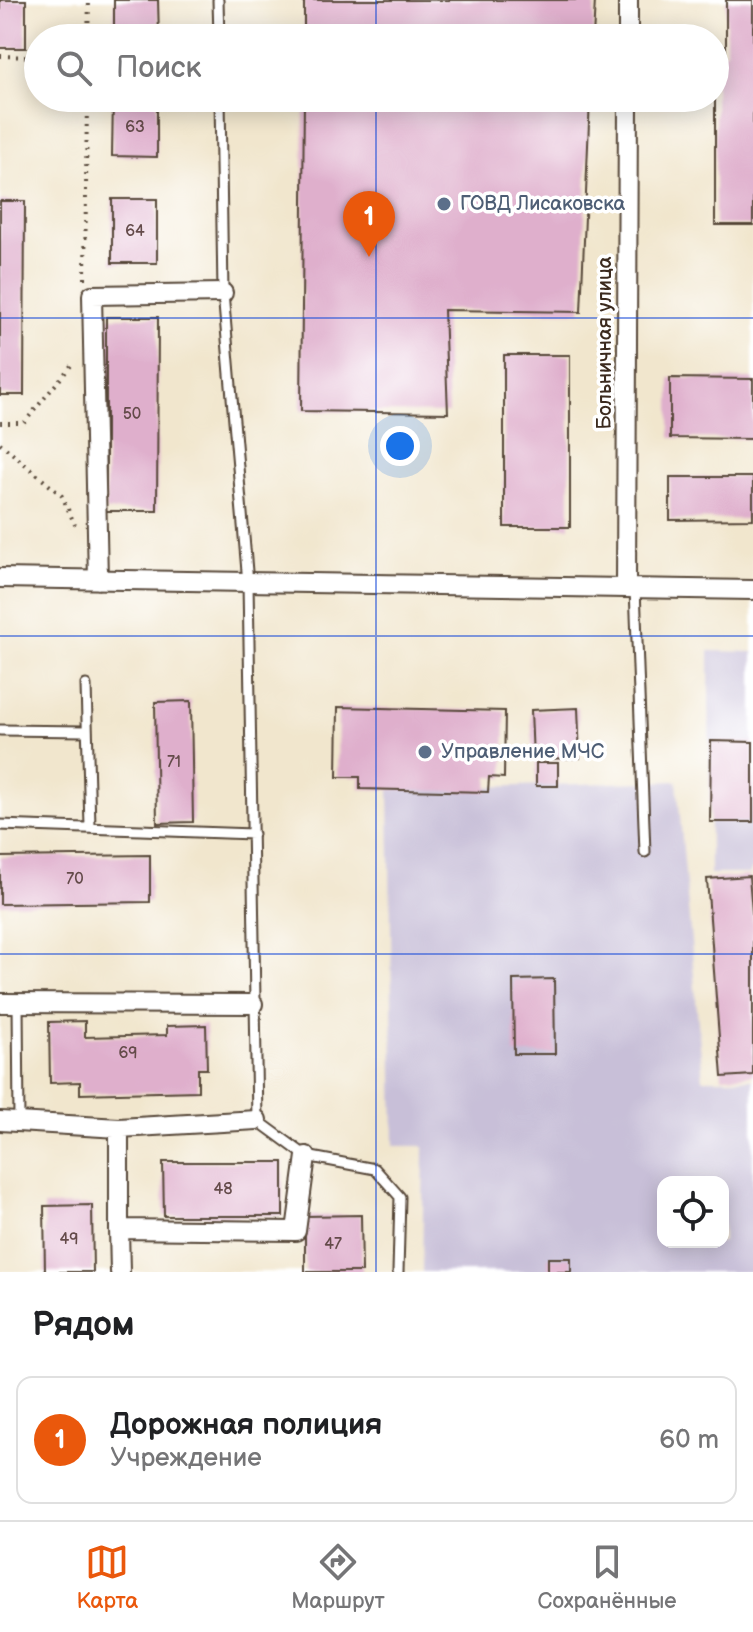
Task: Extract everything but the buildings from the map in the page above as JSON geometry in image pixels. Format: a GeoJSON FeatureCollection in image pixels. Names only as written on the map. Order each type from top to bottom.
{"type":"FeatureCollection","features":[{"type":"Feature","properties":{"kind":"street"},"geometry":{"type":"LineString","coordinates":[[628,0],[628,24]]}},
{"type":"Feature","properties":{"kind":"street","name":"Больничная улица"},"geometry":{"type":"LineString","coordinates":[[628,112],[630,588]]}},
{"type":"Feature","properties":{"kind":"street"},"geometry":{"type":"LineString","coordinates":[[98,580],[92,295],[223,293]]}},
{"type":"Feature","properties":{"kind":"street"},"geometry":{"type":"LineString","coordinates":[[0,578],[753,590]]}},
{"type":"Feature","properties":{"kind":"street"},"geometry":{"type":"LineString","coordinates":[[9,1003],[253,1004]]}},
{"type":"Feature","properties":{"kind":"street"},"geometry":{"type":"LineString","coordinates":[[0,1121],[119,1128],[257,1120]]}},
{"type":"Feature","properties":{"kind":"street"},"geometry":{"type":"LineString","coordinates":[[119,1128],[120,1272]]}},
{"type":"Feature","properties":{"kind":"street"},"geometry":{"type":"LineString","coordinates":[[119,1229],[296,1231],[306,1156]]}},
{"type":"Feature","properties":{"kind":"lane"},"geometry":{"type":"LineString","coordinates":[[218,0],[219,24]]}},
{"type":"Feature","properties":{"kind":"lane"},"geometry":{"type":"LineString","coordinates":[[220,112],[223,293],[248,583],[257,1120],[306,1156],[375,1169],[400,1197],[398,1272]]}},
{"type":"Feature","properties":{"kind":"lane"},"geometry":{"type":"LineString","coordinates":[[630,588],[645,852]]}},
{"type":"Feature","properties":{"kind":"lane"},"geometry":{"type":"LineString","coordinates":[[86,685],[90,826]]}},
{"type":"Feature","properties":{"kind":"lane"},"geometry":{"type":"LineString","coordinates":[[0,730],[86,731]]}},
{"type":"Feature","properties":{"kind":"lane"},"geometry":{"type":"LineString","coordinates":[[0,825],[253,834]]}},
{"type":"Feature","properties":{"kind":"lane"},"geometry":{"type":"LineString","coordinates":[[9,1003],[19,1121]]}},
{"type":"Feature","properties":{"kind":"path"},"geometry":{"type":"LineString","coordinates":[[88,24],[89,0]]}},
{"type":"Feature","properties":{"kind":"path"},"geometry":{"type":"LineString","coordinates":[[0,56],[24,57]]}},
{"type":"Feature","properties":{"kind":"path"},"geometry":{"type":"LineString","coordinates":[[87,112],[83,275],[92,295]]}},
{"type":"Feature","properties":{"kind":"path"},"geometry":{"type":"LineString","coordinates":[[0,423],[24,423],[74,361]]}},
{"type":"Feature","properties":{"kind":"path"},"geometry":{"type":"LineString","coordinates":[[0,443],[62,496],[80,538]]}},
{"type":"Feature","properties":{"kind":"shaded area"},"geometry":{"type":"Polygon","coordinates":[[[709,651],[753,652],[753,868],[749,874],[710,874],[709,651]]]}},
{"type":"Feature","properties":{"kind":"shaded area"},"geometry":{"type":"Polygon","coordinates":[[[677,781],[703,1079],[753,1079],[753,1272],[422,1272],[424,1146],[394,1146],[389,790],[677,781]]]}},
{"type":"Feature","properties":{"kind":"place","name":"ГОВД Лисаковска"},"geometry":{"type":"Point","coordinates":[444,204]}},
{"type":"Feature","properties":{"kind":"place","name":"Дорожная полиция"},"geometry":{"type":"Point","coordinates":[369,257]}},
{"type":"Feature","properties":{"kind":"place","name":"Управление МЧС"},"geometry":{"type":"Point","coordinates":[425,752]}}]}
